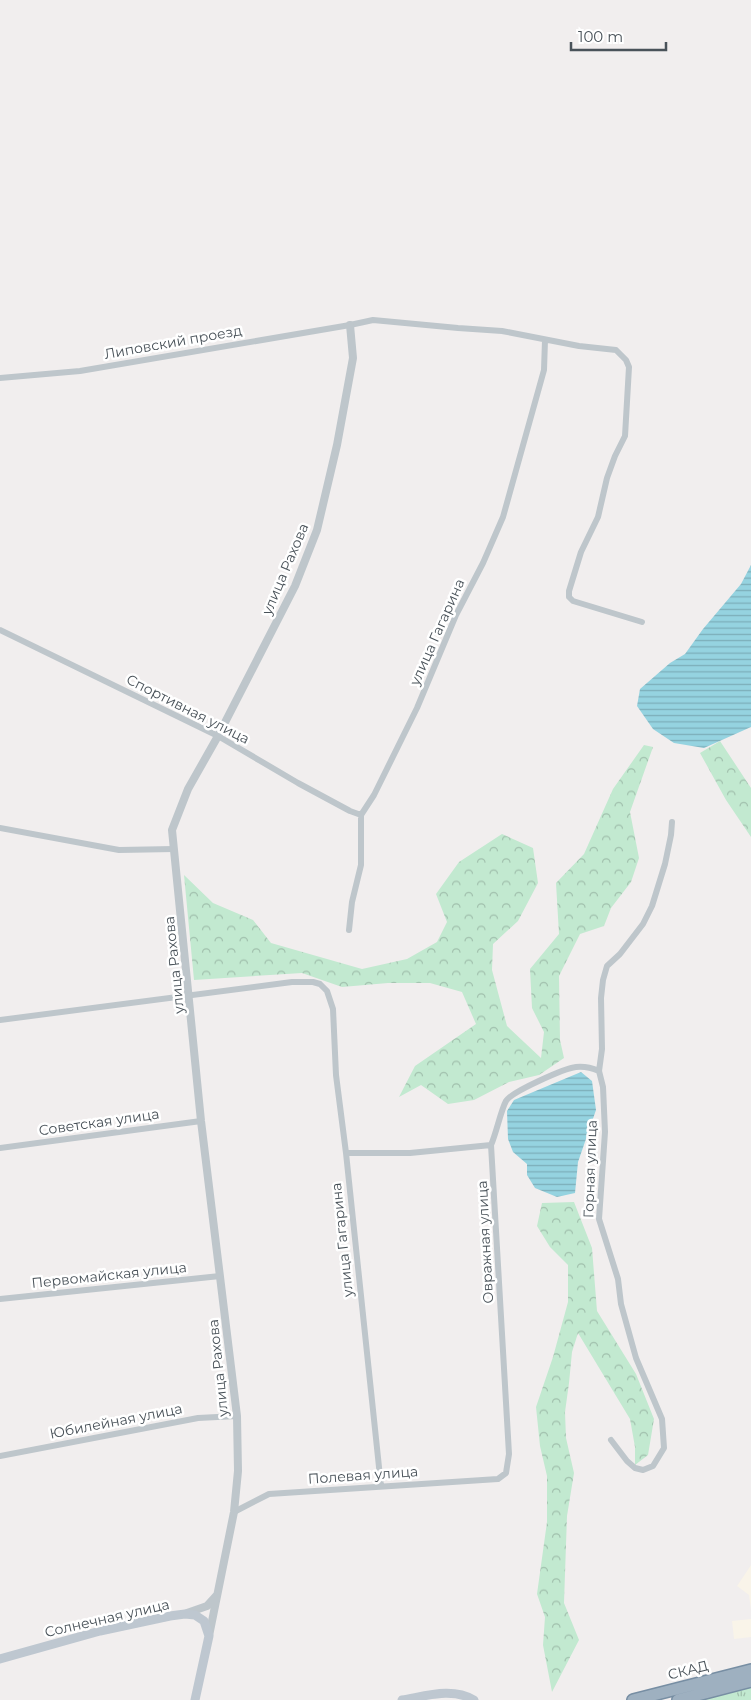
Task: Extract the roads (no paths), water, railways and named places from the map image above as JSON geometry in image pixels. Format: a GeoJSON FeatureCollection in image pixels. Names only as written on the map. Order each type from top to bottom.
{"type":"FeatureCollection","features":[{"type":"Feature","properties":{"kind":"highway","name":"СКАД"},"geometry":{"type":"LineString","coordinates":[[633,1700],[751,1670]]}},
{"type":"Feature","properties":{"kind":"highway","name":"СКАД"},"geometry":{"type":"LineString","coordinates":[[678,1700],[751,1681]]}},
{"type":"Feature","properties":{"kind":"main road","name":"Солнечная улица"},"geometry":{"type":"LineString","coordinates":[[0,1659],[100,1631],[185,1614],[200,1617],[208,1627],[209,1636]]}},
{"type":"Feature","properties":{"kind":"main road"},"geometry":{"type":"LineString","coordinates":[[195,1700],[209,1636]]}},
{"type":"Feature","properties":{"kind":"main road"},"geometry":{"type":"LineString","coordinates":[[402,1700],[444,1693],[464,1695],[474,1700]]}},
{"type":"Feature","properties":{"kind":"street","name":"Липовский проезд"},"geometry":{"type":"LineString","coordinates":[[0,378],[80,371],[373,320],[502,330],[579,346],[616,350],[626,360],[629,367],[625,436],[607,478],[598,517],[581,552],[569,591],[569,597],[573,601],[642,622]]}},
{"type":"Feature","properties":{"kind":"street","name":"улица Рахова"},"geometry":{"type":"LineString","coordinates":[[209,1636],[234,1512],[238,1471],[237,1416],[201,1121],[172,830],[188,789],[218,736],[295,586],[317,530],[337,445],[353,358],[350,325]]}},
{"type":"Feature","properties":{"kind":"street","name":"улица Гагарина"},"geometry":{"type":"LineString","coordinates":[[361,815],[374,795],[417,708],[456,615],[484,563],[503,517],[544,370],[545,340]]}},
{"type":"Feature","properties":{"kind":"street","name":"Спортивная улица"},"geometry":{"type":"LineString","coordinates":[[0,630],[218,736],[298,783],[361,815]]}},
{"type":"Feature","properties":{"kind":"street"},"geometry":{"type":"LineString","coordinates":[[349,930],[352,902],[361,865],[361,815]]}},
{"type":"Feature","properties":{"kind":"street","name":"Горная улица"},"geometry":{"type":"LineString","coordinates":[[610,1440],[627,1461],[635,1468],[643,1470],[653,1466],[664,1448],[662,1419],[636,1358],[621,1304],[618,1279],[599,1219],[605,1132],[603,1087],[599,1071],[602,1048],[601,998],[607,966],[620,954],[639,929],[652,906],[665,864],[672,822]]}},
{"type":"Feature","properties":{"kind":"street"},"geometry":{"type":"LineString","coordinates":[[0,828],[119,850],[174,849]]}},
{"type":"Feature","properties":{"kind":"street","name":"улица Гагарина"},"geometry":{"type":"LineString","coordinates":[[189,995],[299,982],[320,984],[327,991],[333,1009],[336,1075],[346,1153],[380,1486]]}},
{"type":"Feature","properties":{"kind":"street"},"geometry":{"type":"LineString","coordinates":[[0,1020],[189,995]]}},
{"type":"Feature","properties":{"kind":"street"},"geometry":{"type":"LineString","coordinates":[[346,1153],[410,1153],[491,1146],[506,1101],[511,1095],[575,1067],[589,1067],[599,1071]]}},
{"type":"Feature","properties":{"kind":"street","name":"Советская улица"},"geometry":{"type":"LineString","coordinates":[[0,1148],[201,1121]]}},
{"type":"Feature","properties":{"kind":"street","name":"Овражная улица"},"geometry":{"type":"LineString","coordinates":[[491,1146],[509,1454],[506,1473],[498,1479]]}},
{"type":"Feature","properties":{"kind":"street","name":"Первомайская улица"},"geometry":{"type":"LineString","coordinates":[[0,1299],[220,1276]]}},
{"type":"Feature","properties":{"kind":"street","name":"Юбилейная улица"},"geometry":{"type":"LineString","coordinates":[[0,1456],[198,1418],[237,1416]]}},
{"type":"Feature","properties":{"kind":"street","name":"Полевая улица"},"geometry":{"type":"LineString","coordinates":[[234,1512],[269,1494],[498,1479]]}},
{"type":"Feature","properties":{"kind":"street"},"geometry":{"type":"LineString","coordinates":[[185,1614],[207,1606],[218,1594]]}},
{"type":"Feature","properties":{"kind":"water"},"geometry":{"type":"Polygon","coordinates":[[[751,565],[751,727],[704,748],[674,743],[653,729],[637,706],[640,689],[670,663],[685,654],[703,629],[741,584],[751,565]]]}},
{"type":"Feature","properties":{"kind":"water"},"geometry":{"type":"Polygon","coordinates":[[[581,1072],[592,1081],[596,1110],[578,1162],[575,1193],[557,1197],[535,1188],[527,1175],[527,1164],[513,1152],[508,1139],[507,1111],[514,1100],[581,1072]]]}}]}
